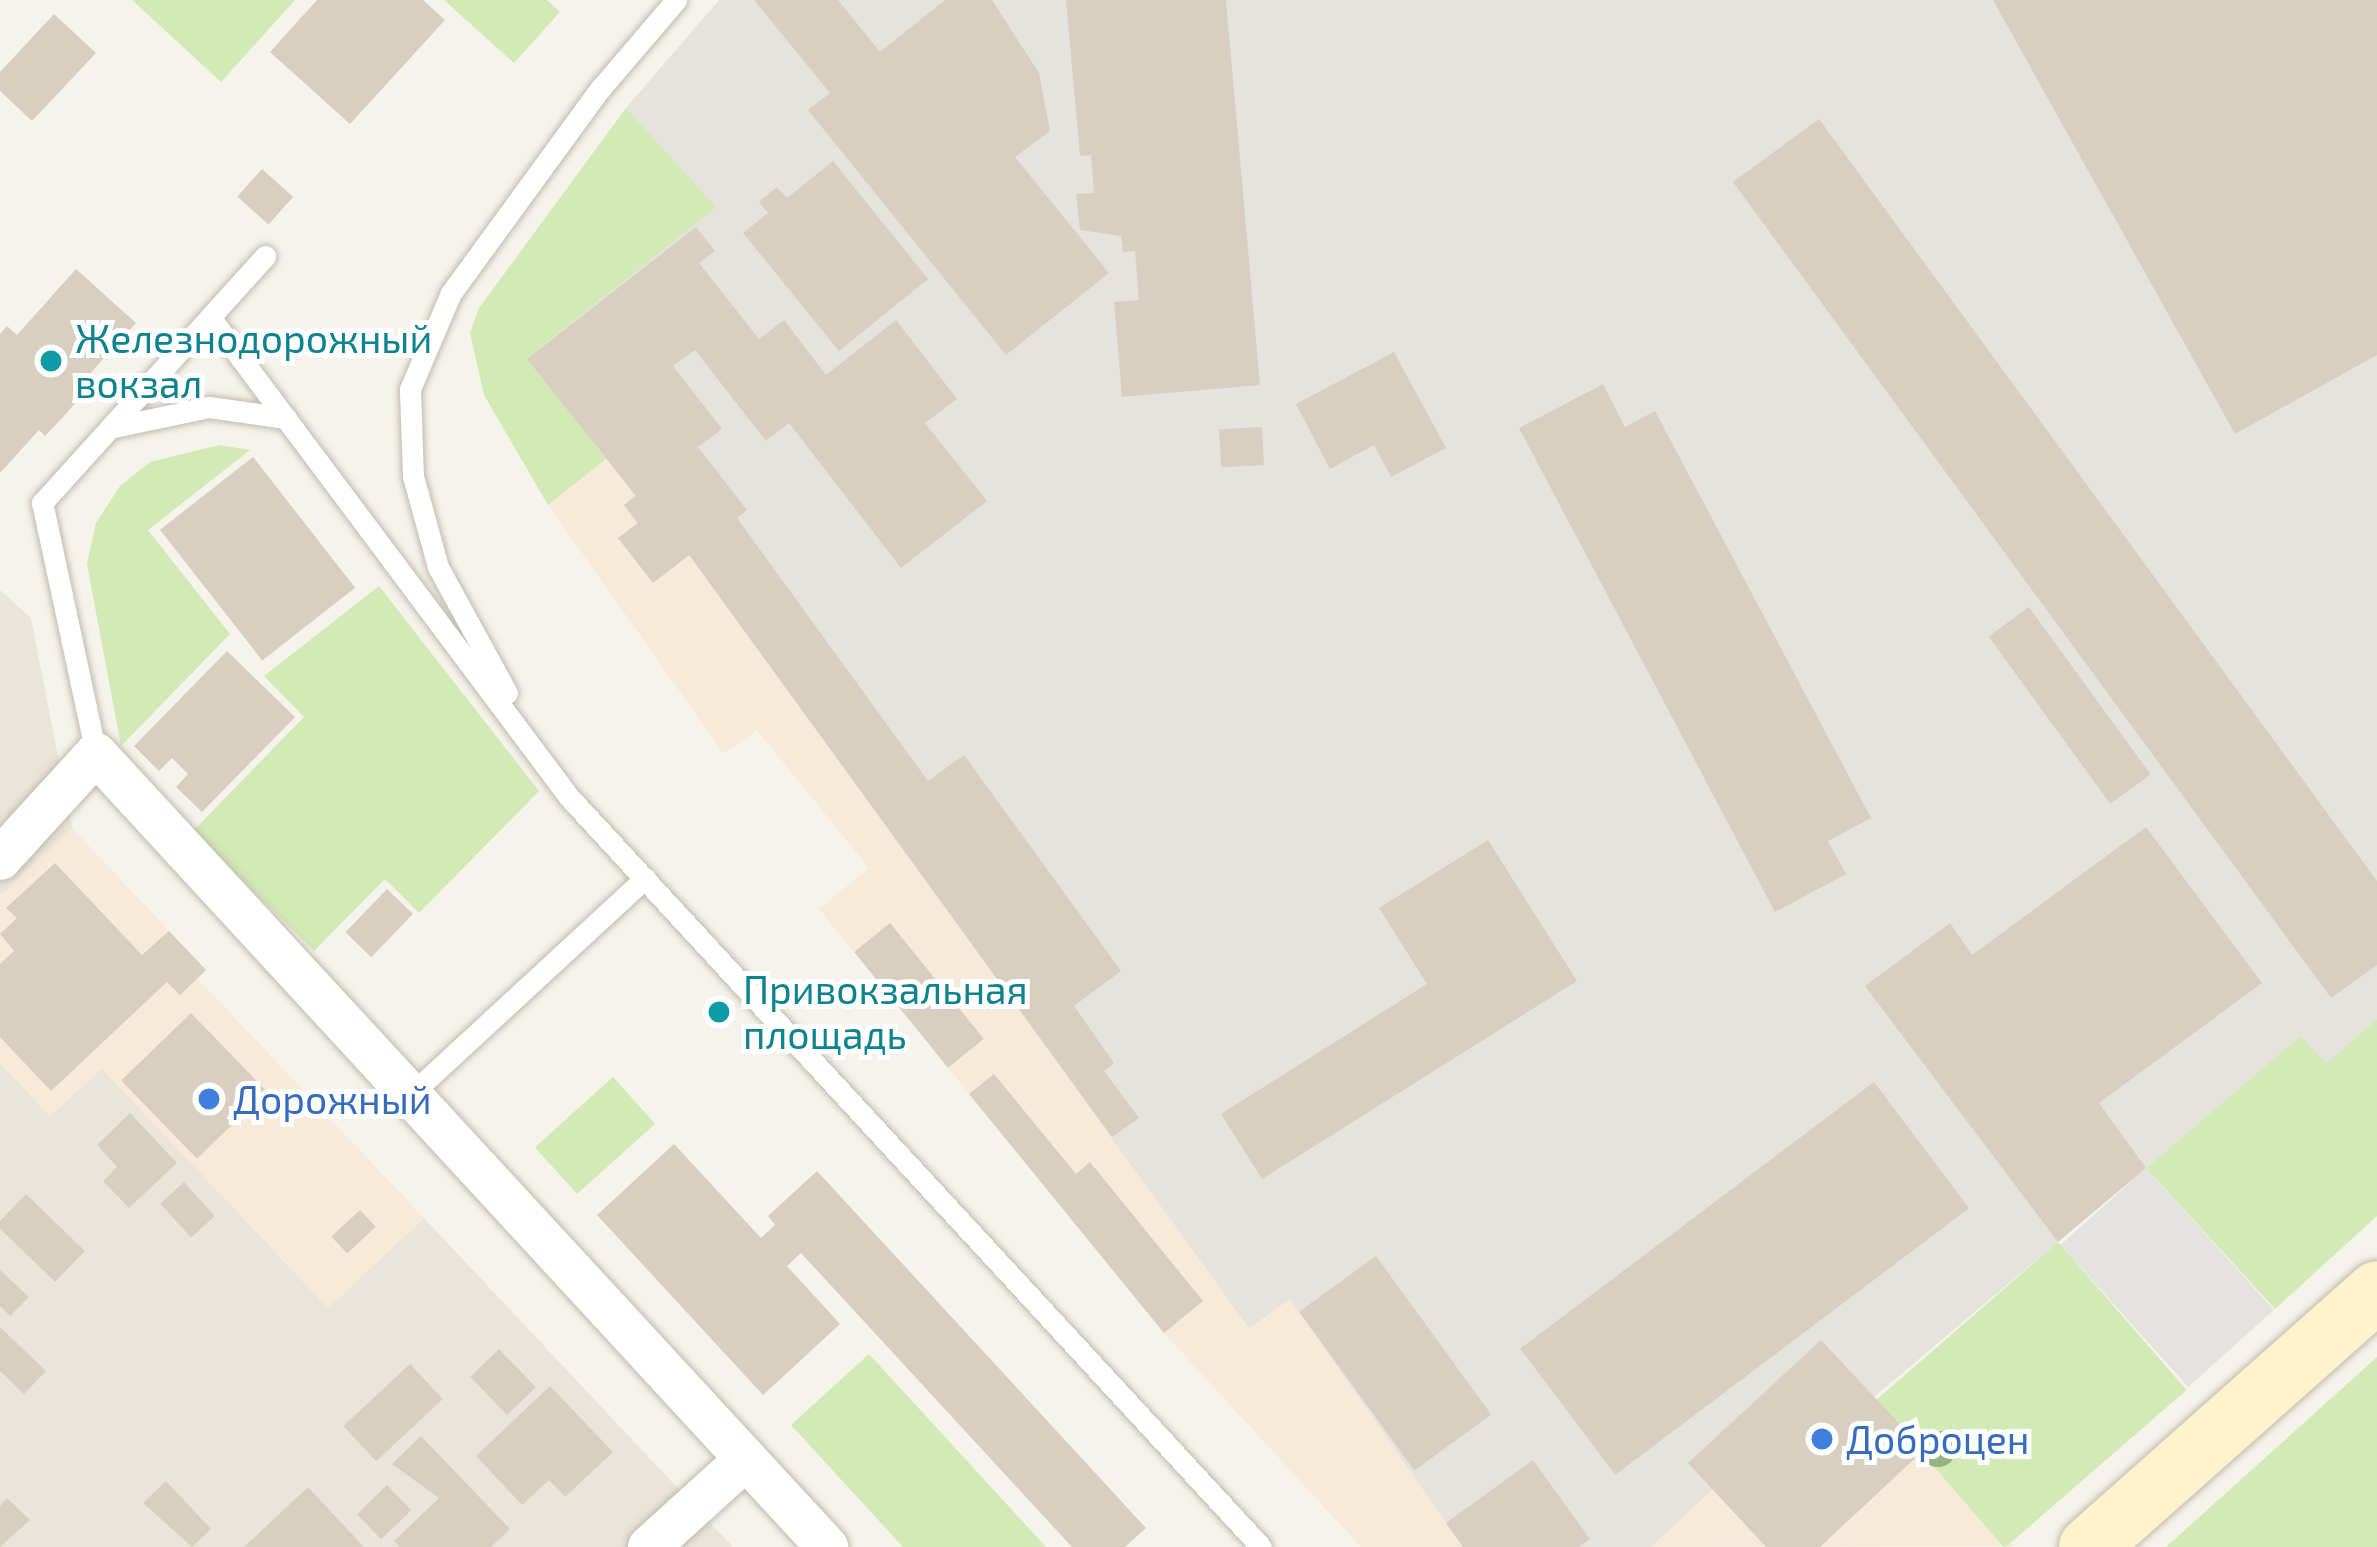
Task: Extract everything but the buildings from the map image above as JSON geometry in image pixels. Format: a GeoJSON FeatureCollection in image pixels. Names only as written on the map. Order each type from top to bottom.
{"type":"FeatureCollection","features":[{"type":"Feature","properties":{"kind":"street"},"geometry":{"type":"LineString","coordinates":[[0,859],[96,754],[827,1547]]}},
{"type":"Feature","properties":{"kind":"street"},"geometry":{"type":"LineString","coordinates":[[2089,1547],[2377,1291]]}},
{"type":"Feature","properties":{"kind":"street"},"geometry":{"type":"LineString","coordinates":[[649,1547],[746,1459]]}},
{"type":"Feature","properties":{"kind":"lane"},"geometry":{"type":"LineString","coordinates":[[569,796],[438,567],[413,476],[410,389],[451,293],[600,88],[676,0]]}},
{"type":"Feature","properties":{"kind":"lane"},"geometry":{"type":"LineString","coordinates":[[96,754],[42,503],[265,256]]}},
{"type":"Feature","properties":{"kind":"lane"},"geometry":{"type":"LineString","coordinates":[[210,316],[569,796],[1261,1547]]}},
{"type":"Feature","properties":{"kind":"lane"},"geometry":{"type":"LineString","coordinates":[[108,430],[209,407],[286,418]]}},
{"type":"Feature","properties":{"kind":"lane"},"geometry":{"type":"LineString","coordinates":[[410,1095],[645,878]]}},
{"type":"Feature","properties":{"kind":"shaded area"},"geometry":{"type":"Polygon","coordinates":[[[719,0],[2377,0],[2377,1019],[2326,1065],[2301,1037],[1874,1397],[1713,1489],[1651,1547],[1463,1547],[1290,1299],[1249,1328],[690,555],[653,583],[618,538],[637,524],[624,505],[635,495],[527,359],[715,207],[626,108],[719,0]]]}},
{"type":"Feature","properties":{"kind":"shaded area"},"geometry":{"type":"Polygon","coordinates":[[[606,459],[689,555],[1249,1327],[1290,1299],[1463,1547],[1361,1547],[1164,1333],[819,909],[869,868],[757,730],[724,754],[548,505],[606,459]]]}},
{"type":"Feature","properties":{"kind":"shaded area"},"geometry":{"type":"Polygon","coordinates":[[[0,590],[31,618],[72,828],[0,896],[0,590]]]}},
{"type":"Feature","properties":{"kind":"shaded area"},"geometry":{"type":"Polygon","coordinates":[[[72,828],[206,970],[198,979],[424,1218],[328,1308],[102,1069],[50,1116],[0,1063],[0,896],[72,828]]]}},
{"type":"Feature","properties":{"kind":"shaded area"},"geometry":{"type":"Polygon","coordinates":[[[0,1063],[50,1116],[102,1068],[328,1308],[424,1218],[733,1547],[0,1547],[0,1063]]]}},
{"type":"Feature","properties":{"kind":"shaded area"},"geometry":{"type":"Polygon","coordinates":[[[2146,1168],[2274,1310],[2188,1387],[2061,1245],[2146,1168]]]}},
{"type":"Feature","properties":{"kind":"shaded area"},"geometry":{"type":"Polygon","coordinates":[[[1821,1340],[2014,1546],[1651,1547],[1712,1490],[1821,1340]]]}},
{"type":"Feature","properties":{"kind":"green space"},"geometry":{"type":"Polygon","coordinates":[[[132,0],[295,0],[221,82],[132,0]]]}},
{"type":"Feature","properties":{"kind":"green space"},"geometry":{"type":"Polygon","coordinates":[[[444,0],[547,0],[560,12],[514,63],[444,0]]]}},
{"type":"Feature","properties":{"kind":"green space"},"geometry":{"type":"Polygon","coordinates":[[[626,108],[716,207],[528,358],[606,459],[548,505],[484,395],[470,333],[479,308],[626,108]]]}},
{"type":"Feature","properties":{"kind":"green space"},"geometry":{"type":"Polygon","coordinates":[[[219,445],[250,450],[148,530],[230,634],[121,746],[87,564],[96,523],[120,486],[150,462],[219,445]]]}},
{"type":"Feature","properties":{"kind":"green space"},"geometry":{"type":"Polygon","coordinates":[[[379,586],[539,791],[419,913],[385,879],[314,951],[193,831],[304,717],[264,676],[379,586]]]}},
{"type":"Feature","properties":{"kind":"green space"},"geometry":{"type":"Polygon","coordinates":[[[2377,1019],[2377,1216],[2275,1309],[2146,1168],[2301,1036],[2326,1064],[2377,1019]]]}},
{"type":"Feature","properties":{"kind":"green space"},"geometry":{"type":"Polygon","coordinates":[[[613,1077],[655,1124],[577,1194],[535,1147],[613,1077]]]}},
{"type":"Feature","properties":{"kind":"green space"},"geometry":{"type":"Polygon","coordinates":[[[2058,1242],[2187,1390],[2006,1547],[1876,1400],[2058,1242]]]}},
{"type":"Feature","properties":{"kind":"green space"},"geometry":{"type":"Polygon","coordinates":[[[869,1354],[1046,1547],[903,1547],[791,1425],[869,1354]]]}},
{"type":"Feature","properties":{"kind":"green space"},"geometry":{"type":"Polygon","coordinates":[[[2377,1357],[2377,1547],[2166,1547],[2377,1357]]]}},
{"type":"Feature","properties":{"kind":"place","name":"Железнодорожный вокзал"},"geometry":{"type":"Point","coordinates":[51,361]}},
{"type":"Feature","properties":{"kind":"place","name":"Привокзальная площадь"},"geometry":{"type":"Point","coordinates":[719,1012]}},
{"type":"Feature","properties":{"kind":"place","name":"Дорожный"},"geometry":{"type":"Point","coordinates":[209,1099]}},
{"type":"Feature","properties":{"kind":"place","name":"Доброцен"},"geometry":{"type":"Point","coordinates":[1822,1439]}}]}
